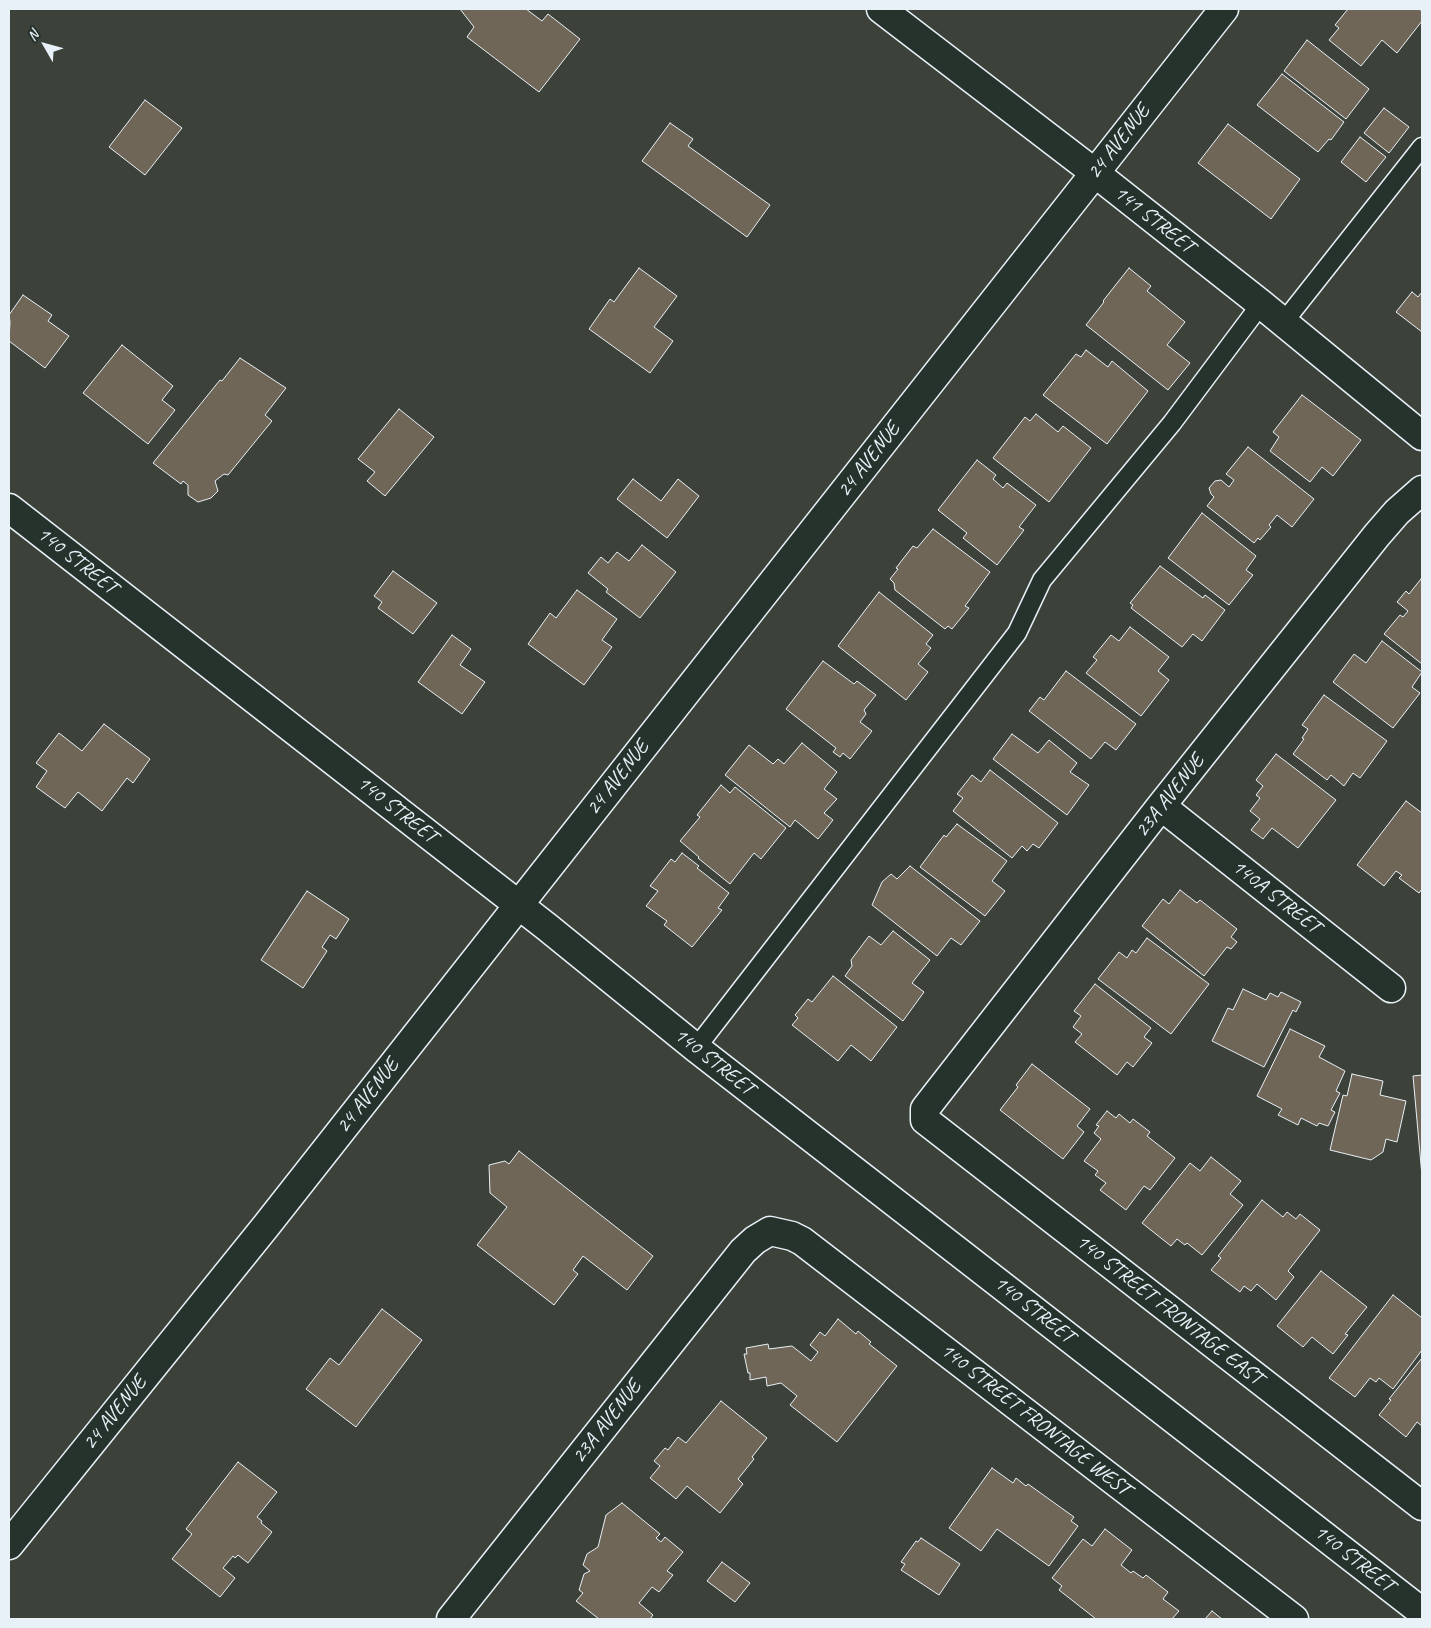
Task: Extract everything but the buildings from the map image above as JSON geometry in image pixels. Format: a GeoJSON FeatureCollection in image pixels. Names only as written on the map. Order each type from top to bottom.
{"type":"FeatureCollection","features":[{"type":"Feature","properties":{"kind":"main road","name":"141 STREET"},"geometry":{"type":"LineString","coordinates":[[881,9],[1095,173],[1261,304],[1422,436]]}},
{"type":"Feature","properties":{"kind":"main road","name":"24 AVENUE"},"geometry":{"type":"LineString","coordinates":[[9,1545],[260,1234],[1224,9]]}},
{"type":"Feature","properties":{"kind":"main road","name":"23A AVENUE"},"geometry":{"type":"LineString","coordinates":[[925,1109],[1161,806],[1377,535],[1397,512],[1422,490]]}},
{"type":"Feature","properties":{"kind":"main road","name":"140 STREET"},"geometry":{"type":"LineString","coordinates":[[9,508],[518,905],[696,1048],[1422,1612]]}},
{"type":"Feature","properties":{"kind":"main road","name":"140A STREET"},"geometry":{"type":"LineString","coordinates":[[1161,806],[1391,988]]}},
{"type":"Feature","properties":{"kind":"main road","name":"140 STREET FRONTAGE EAST"},"geometry":{"type":"LineString","coordinates":[[925,1109],[924,1120],[1422,1506]]}},
{"type":"Feature","properties":{"kind":"main road","name":"23A AVENUE"},"geometry":{"type":"LineString","coordinates":[[451,1619],[743,1250],[770,1231]]}},
{"type":"Feature","properties":{"kind":"main road","name":"140 STREET FRONTAGE WEST"},"geometry":{"type":"LineString","coordinates":[[770,1231],[792,1236],[802,1241],[1294,1619]]}},
{"type":"Feature","properties":{"kind":"lane"},"geometry":{"type":"LineString","coordinates":[[1283,323],[1422,147]]}},
{"type":"Feature","properties":{"kind":"lane"},"geometry":{"type":"LineString","coordinates":[[696,1048],[1017,633],[1042,580],[1172,422],[1261,304]]}}]}
